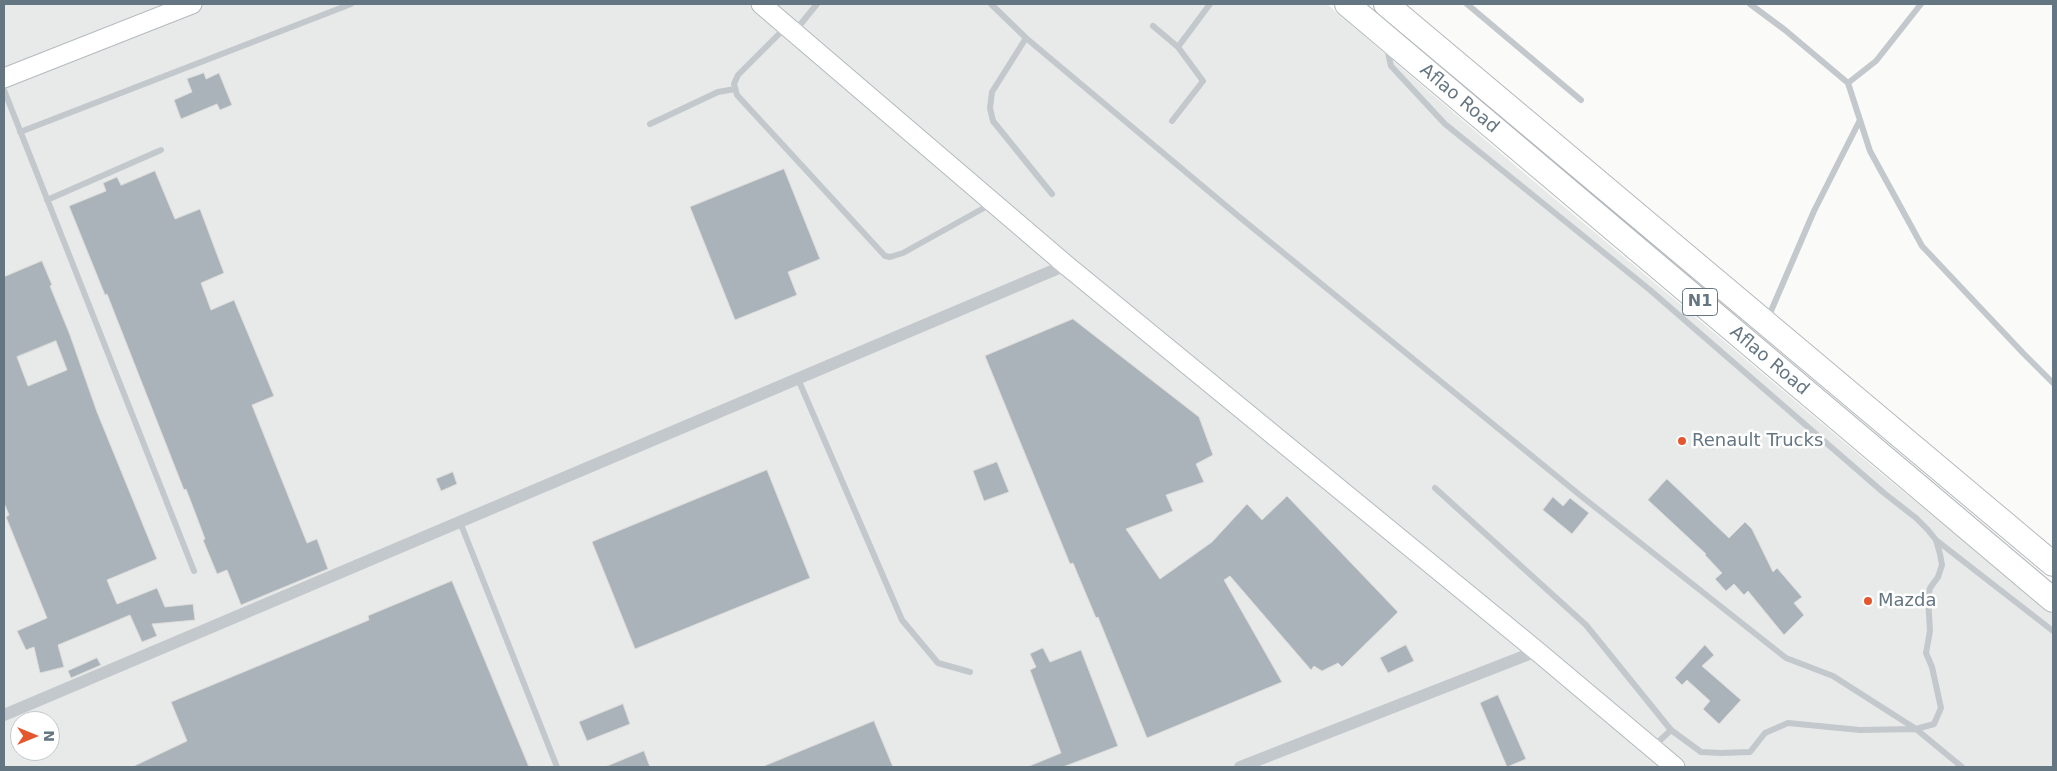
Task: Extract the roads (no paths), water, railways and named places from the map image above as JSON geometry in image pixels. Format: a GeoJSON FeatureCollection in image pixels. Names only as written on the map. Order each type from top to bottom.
{"type":"FeatureCollection","features":[{"type":"Feature","properties":{"kind":"highway","name":"Aflao Road"},"geometry":{"type":"LineString","coordinates":[[1347,4],[2053,600]]}},
{"type":"Feature","properties":{"kind":"highway","name":"Aflao Road"},"geometry":{"type":"LineString","coordinates":[[1386,4],[2053,564]]}},
{"type":"Feature","properties":{"kind":"street"},"geometry":{"type":"LineString","coordinates":[[4,78],[192,4]]}},
{"type":"Feature","properties":{"kind":"street"},"geometry":{"type":"LineString","coordinates":[[761,4],[1066,266],[1538,651],[1674,767]]}},
{"type":"Feature","properties":{"kind":"street"},"geometry":{"type":"LineString","coordinates":[[4,715],[1066,266]]}},
{"type":"Feature","properties":{"kind":"street"},"geometry":{"type":"LineString","coordinates":[[1240,767],[1538,651]]}},
{"type":"Feature","properties":{"kind":"lane"},"geometry":{"type":"LineString","coordinates":[[20,132],[352,4]]}},
{"type":"Feature","properties":{"kind":"lane"},"geometry":{"type":"LineString","coordinates":[[817,4],[738,75],[734,84],[737,95],[885,256],[890,257],[903,253],[993,203]]}},
{"type":"Feature","properties":{"kind":"lane"},"geometry":{"type":"LineString","coordinates":[[991,4],[1026,38],[1237,215],[1581,496],[1786,658],[1833,676],[1916,729],[1962,767]]}},
{"type":"Feature","properties":{"kind":"lane"},"geometry":{"type":"LineString","coordinates":[[1178,47],[1210,4]]}},
{"type":"Feature","properties":{"kind":"lane"},"geometry":{"type":"LineString","coordinates":[[1467,4],[1581,100]]}},
{"type":"Feature","properties":{"kind":"lane"},"geometry":{"type":"LineString","coordinates":[[1750,4],[1785,30],[1848,83],[1870,152],[1922,246],[2053,383]]}},
{"type":"Feature","properties":{"kind":"lane"},"geometry":{"type":"LineString","coordinates":[[1848,83],[1876,61],[1921,4]]}},
{"type":"Feature","properties":{"kind":"lane"},"geometry":{"type":"LineString","coordinates":[[1153,26],[1178,47],[1202,81],[1172,121]]}},
{"type":"Feature","properties":{"kind":"lane"},"geometry":{"type":"LineString","coordinates":[[1383,35],[1392,66],[1445,124],[1650,290],[1884,493],[1916,518],[1936,540],[2053,631]]}},
{"type":"Feature","properties":{"kind":"lane"},"geometry":{"type":"LineString","coordinates":[[1026,38],[992,92],[990,108],[993,121],[1052,194]]}},
{"type":"Feature","properties":{"kind":"lane"},"geometry":{"type":"LineString","coordinates":[[650,124],[718,92],[735,89]]}},
{"type":"Feature","properties":{"kind":"lane"},"geometry":{"type":"LineString","coordinates":[[4,90],[194,571]]}},
{"type":"Feature","properties":{"kind":"lane"},"geometry":{"type":"LineString","coordinates":[[1766,322],[1814,212],[1860,120]]}},
{"type":"Feature","properties":{"kind":"lane"},"geometry":{"type":"LineString","coordinates":[[47,200],[161,150]]}},
{"type":"Feature","properties":{"kind":"lane"},"geometry":{"type":"LineString","coordinates":[[798,379],[902,620],[938,662],[970,672]]}},
{"type":"Feature","properties":{"kind":"lane"},"geometry":{"type":"LineString","coordinates":[[1435,488],[1586,626],[1671,730],[1701,752],[1750,752],[1765,733],[1788,723],[1860,730],[1916,729],[1934,724],[1941,708],[1932,667],[1926,653],[1930,631],[1928,598],[1930,588],[1938,577],[1942,565],[1936,540]]}},
{"type":"Feature","properties":{"kind":"lane"},"geometry":{"type":"LineString","coordinates":[[460,522],[557,767]]}},
{"type":"Feature","properties":{"kind":"lane"},"geometry":{"type":"LineString","coordinates":[[1652,748],[1671,730]]}},
{"type":"Feature","properties":{"kind":"place","name":"Renault Trucks"},"geometry":{"type":"Point","coordinates":[1682,441]}},
{"type":"Feature","properties":{"kind":"place","name":"Mazda"},"geometry":{"type":"Point","coordinates":[1868,601]}}]}
